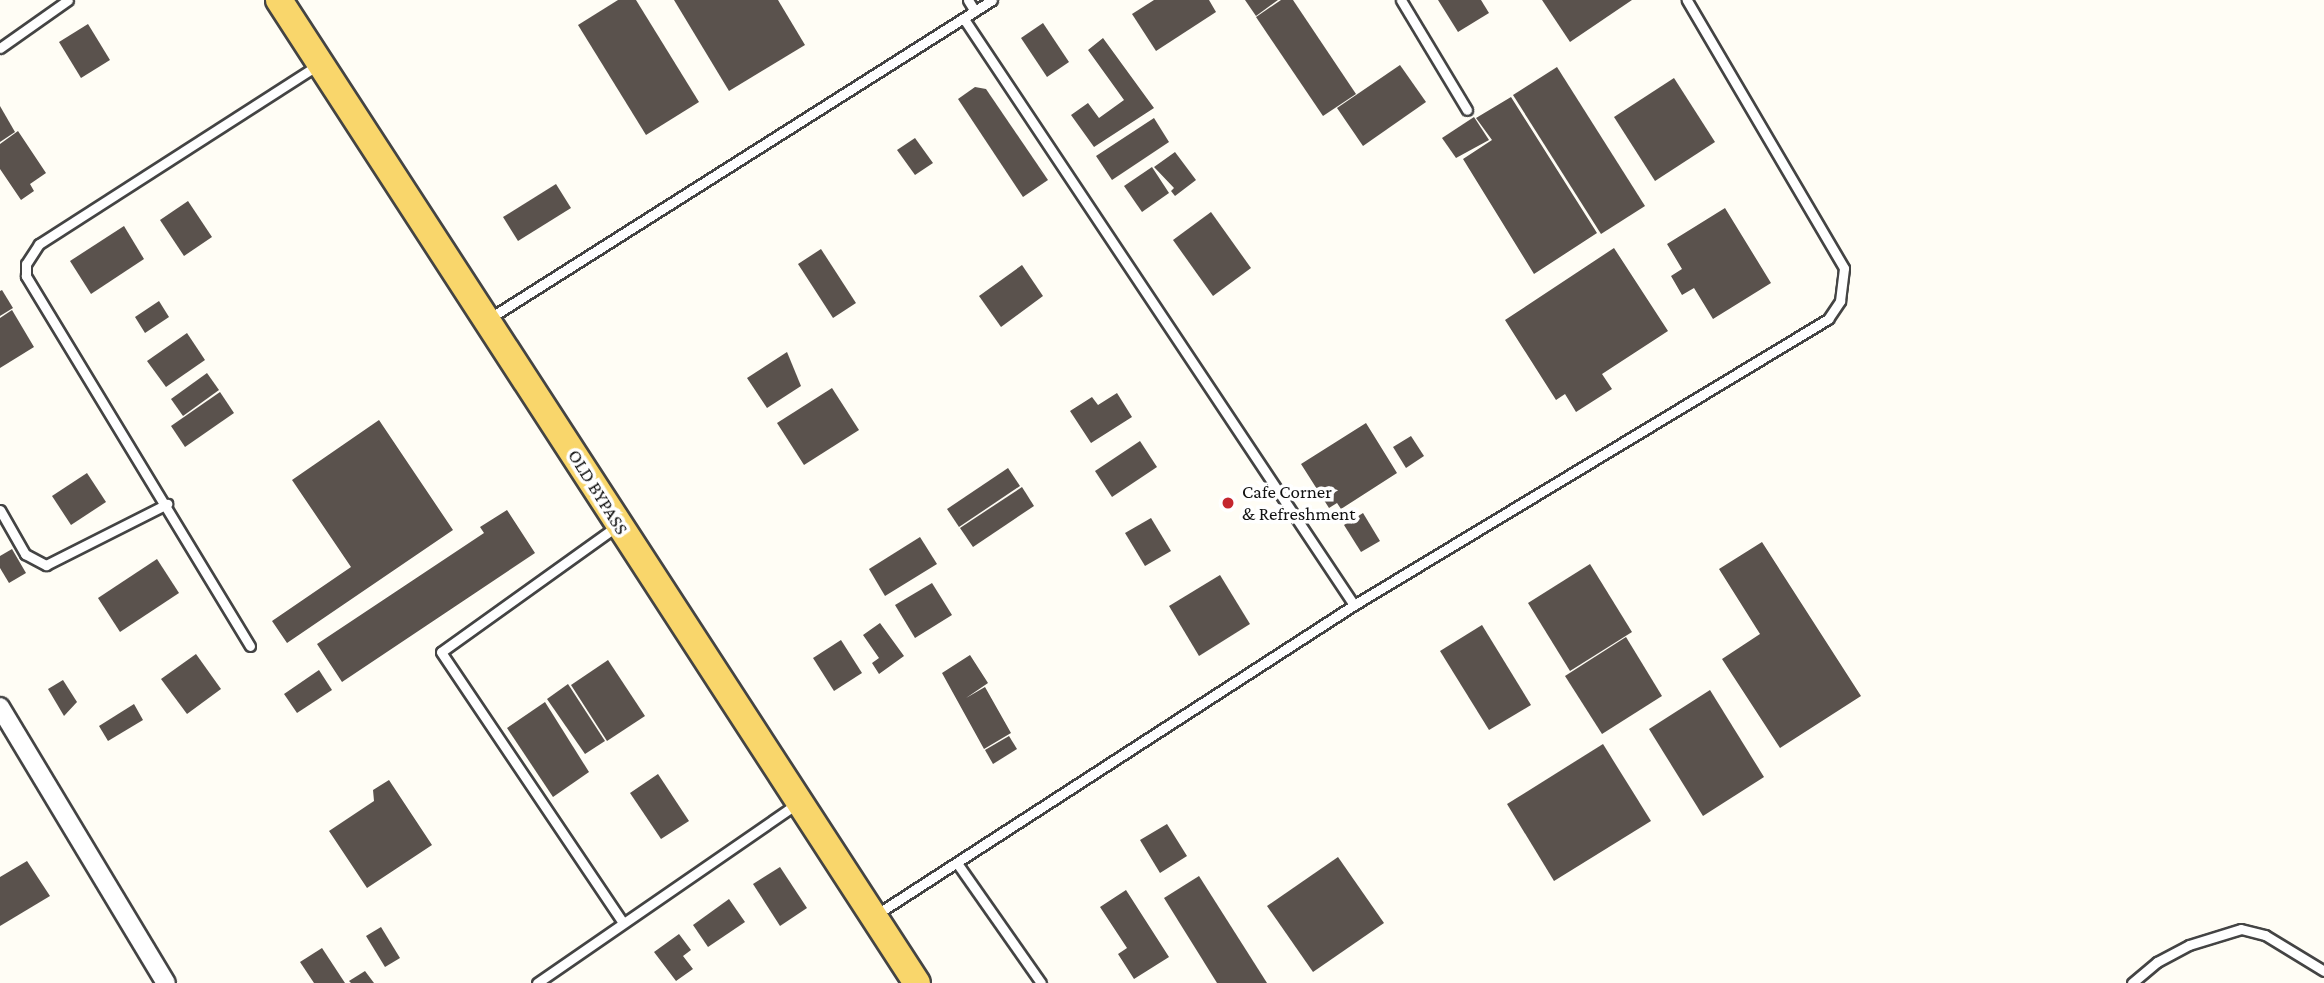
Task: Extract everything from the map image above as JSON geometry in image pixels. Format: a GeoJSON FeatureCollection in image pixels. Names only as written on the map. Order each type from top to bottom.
{"type":"FeatureCollection","features":[{"type":"Feature","properties":{"kind":"main road","name":"OLD BYPASS"},"geometry":{"type":"LineString","coordinates":[[279,0],[489,319],[618,525],[916,983]]}},
{"type":"Feature","properties":{"kind":"street"},"geometry":{"type":"LineString","coordinates":[[0,707],[166,983]]}},
{"type":"Feature","properties":{"kind":"lane"},"geometry":{"type":"LineString","coordinates":[[0,48],[68,0]]}},
{"type":"Feature","properties":{"kind":"lane"},"geometry":{"type":"LineString","coordinates":[[968,0],[975,11]]}},
{"type":"Feature","properties":{"kind":"lane"},"geometry":{"type":"LineString","coordinates":[[489,319],[992,0]]}},
{"type":"Feature","properties":{"kind":"lane"},"geometry":{"type":"LineString","coordinates":[[1402,0],[1467,110]]}},
{"type":"Feature","properties":{"kind":"lane"},"geometry":{"type":"LineString","coordinates":[[873,917],[1354,605],[1828,319],[1840,301],[1844,268],[1687,0]]}},
{"type":"Feature","properties":{"kind":"lane"},"geometry":{"type":"LineString","coordinates":[[964,19],[1354,605]]}},
{"type":"Feature","properties":{"kind":"lane"},"geometry":{"type":"LineString","coordinates":[[250,646],[167,504],[26,276],[26,264],[39,244],[322,63]]}},
{"type":"Feature","properties":{"kind":"lane"},"geometry":{"type":"LineString","coordinates":[[0,510],[25,554],[46,565],[167,504]]}},
{"type":"Feature","properties":{"kind":"lane"},"geometry":{"type":"LineString","coordinates":[[618,525],[441,652],[623,923]]}},
{"type":"Feature","properties":{"kind":"lane"},"geometry":{"type":"LineString","coordinates":[[537,983],[800,802]]}},
{"type":"Feature","properties":{"kind":"lane"},"geometry":{"type":"LineString","coordinates":[[957,863],[1041,983]]}},
{"type":"Feature","properties":{"kind":"lane"},"geometry":{"type":"LineString","coordinates":[[2132,983],[2157,962],[2189,945],[2241,929],[2264,935],[2324,971]]}},
{"type":"Feature","properties":{"kind":"building"},"geometry":{"type":"Polygon","coordinates":[[[618,0],[636,0],[699,102],[646,135],[578,25],[618,0]]]}},
{"type":"Feature","properties":{"kind":"building"},"geometry":{"type":"Polygon","coordinates":[[[674,0],[778,0],[805,45],[729,91],[674,0]]]}},
{"type":"Feature","properties":{"kind":"building"},"geometry":{"type":"Polygon","coordinates":[[[1154,0],[1209,0],[1216,12],[1156,51],[1132,14],[1154,0]]]}},
{"type":"Feature","properties":{"kind":"building"},"geometry":{"type":"Polygon","coordinates":[[[1245,0],[1278,0],[1256,16],[1245,0]]]}},
{"type":"Feature","properties":{"kind":"building"},"geometry":{"type":"Polygon","coordinates":[[[1281,0],[1293,0],[1356,94],[1323,116],[1256,17],[1281,0]]]}},
{"type":"Feature","properties":{"kind":"building"},"geometry":{"type":"Polygon","coordinates":[[[1438,0],[1481,0],[1489,13],[1458,32],[1438,0]]]}},
{"type":"Feature","properties":{"kind":"building"},"geometry":{"type":"Polygon","coordinates":[[[1542,0],[1632,0],[1570,42],[1542,0]]]}},
{"type":"Feature","properties":{"kind":"building"},"geometry":{"type":"Polygon","coordinates":[[[1043,23],[1069,62],[1047,77],[1021,38],[1043,23]]]}},
{"type":"Feature","properties":{"kind":"building"},"geometry":{"type":"Polygon","coordinates":[[[88,24],[110,60],[81,78],[59,42],[88,24]]]}},
{"type":"Feature","properties":{"kind":"building"},"geometry":{"type":"Polygon","coordinates":[[[1103,38],[1154,108],[1094,147],[1071,115],[1088,103],[1099,118],[1124,100],[1088,50],[1103,38]]]}},
{"type":"Feature","properties":{"kind":"building"},"geometry":{"type":"Polygon","coordinates":[[[1400,65],[1426,102],[1363,146],[1337,108],[1400,65]]]}},
{"type":"Feature","properties":{"kind":"building"},"geometry":{"type":"Polygon","coordinates":[[[1557,67],[1645,206],[1601,234],[1513,95],[1557,67]]]}},
{"type":"Feature","properties":{"kind":"building"},"geometry":{"type":"Polygon","coordinates":[[[1674,78],[1715,142],[1655,181],[1614,117],[1674,78]]]}},
{"type":"Feature","properties":{"kind":"building"},"geometry":{"type":"Polygon","coordinates":[[[975,87],[986,89],[1048,180],[1023,197],[958,99],[975,87]]]}},
{"type":"Feature","properties":{"kind":"building"},"geometry":{"type":"Polygon","coordinates":[[[1511,97],[1597,233],[1534,274],[1463,159],[1492,140],[1476,118],[1511,97]]]}},
{"type":"Feature","properties":{"kind":"building"},"geometry":{"type":"Polygon","coordinates":[[[0,106],[15,132],[0,142],[0,106]]]}},
{"type":"Feature","properties":{"kind":"building"},"geometry":{"type":"Polygon","coordinates":[[[1474,117],[1489,140],[1456,158],[1442,138],[1474,117]]]}},
{"type":"Feature","properties":{"kind":"building"},"geometry":{"type":"Polygon","coordinates":[[[1154,118],[1169,142],[1112,180],[1096,156],[1154,118]]]}},
{"type":"Feature","properties":{"kind":"building"},"geometry":{"type":"Polygon","coordinates":[[[18,131],[46,173],[30,184],[34,191],[21,200],[0,169],[0,144],[18,131]]]}},
{"type":"Feature","properties":{"kind":"building"},"geometry":{"type":"Polygon","coordinates":[[[915,138],[933,163],[915,175],[897,150],[915,138]]]}},
{"type":"Feature","properties":{"kind":"building"},"geometry":{"type":"Polygon","coordinates":[[[1175,152],[1196,180],[1175,196],[1171,191],[1174,188],[1154,167],[1175,152]]]}},
{"type":"Feature","properties":{"kind":"building"},"geometry":{"type":"Polygon","coordinates":[[[1152,167],[1169,193],[1142,212],[1124,186],[1152,167]]]}},
{"type":"Feature","properties":{"kind":"building"},"geometry":{"type":"Polygon","coordinates":[[[556,184],[571,208],[518,241],[503,217],[556,184]]]}},
{"type":"Feature","properties":{"kind":"building"},"geometry":{"type":"Polygon","coordinates":[[[188,201],[212,237],[184,256],[160,220],[188,201]]]}},
{"type":"Feature","properties":{"kind":"building"},"geometry":{"type":"Polygon","coordinates":[[[1725,208],[1771,283],[1713,319],[1694,288],[1682,295],[1671,276],[1682,269],[1667,244],[1725,208]]]}},
{"type":"Feature","properties":{"kind":"building"},"geometry":{"type":"Polygon","coordinates":[[[1211,212],[1251,268],[1213,296],[1173,240],[1211,212]]]}},
{"type":"Feature","properties":{"kind":"building"},"geometry":{"type":"Polygon","coordinates":[[[124,226],[144,259],[91,294],[70,261],[124,226]]]}},
{"type":"Feature","properties":{"kind":"building"},"geometry":{"type":"Polygon","coordinates":[[[1614,248],[1668,331],[1602,374],[1612,389],[1576,412],[1565,394],[1556,400],[1505,320],[1614,248]]]}},
{"type":"Feature","properties":{"kind":"building"},"geometry":{"type":"Polygon","coordinates":[[[821,249],[856,303],[833,318],[798,264],[821,249]]]}},
{"type":"Feature","properties":{"kind":"building"},"geometry":{"type":"Polygon","coordinates":[[[1022,265],[1043,296],[1001,327],[979,296],[1022,265]]]}},
{"type":"Feature","properties":{"kind":"building"},"geometry":{"type":"Polygon","coordinates":[[[2,290],[13,308],[0,316],[0,291],[2,290]]]}},
{"type":"Feature","properties":{"kind":"building"},"geometry":{"type":"Polygon","coordinates":[[[159,301],[169,317],[145,333],[135,317],[159,301]]]}},
{"type":"Feature","properties":{"kind":"building"},"geometry":{"type":"Polygon","coordinates":[[[12,310],[34,347],[0,368],[0,318],[12,310]]]}},
{"type":"Feature","properties":{"kind":"building"},"geometry":{"type":"Polygon","coordinates":[[[187,333],[205,360],[166,387],[147,361],[187,333]]]}},
{"type":"Feature","properties":{"kind":"building"},"geometry":{"type":"Polygon","coordinates":[[[787,352],[801,386],[767,408],[747,378],[787,352]]]}},
{"type":"Feature","properties":{"kind":"building"},"geometry":{"type":"Polygon","coordinates":[[[207,373],[219,390],[183,416],[171,399],[207,373]]]}},
{"type":"Feature","properties":{"kind":"building"},"geometry":{"type":"Polygon","coordinates":[[[832,388],[859,430],[804,465],[777,423],[832,388]]]}},
{"type":"Feature","properties":{"kind":"building"},"geometry":{"type":"Polygon","coordinates":[[[220,392],[234,413],[185,447],[171,426],[220,392]]]}},
{"type":"Feature","properties":{"kind":"building"},"geometry":{"type":"Polygon","coordinates":[[[1117,393],[1132,417],[1091,443],[1070,411],[1092,397],[1098,405],[1117,393]]]}},
{"type":"Feature","properties":{"kind":"building"},"geometry":{"type":"Polygon","coordinates":[[[379,420],[453,530],[287,643],[272,621],[351,567],[292,480],[379,420]]]}},
{"type":"Feature","properties":{"kind":"building"},"geometry":{"type":"Polygon","coordinates":[[[1366,423],[1397,473],[1341,509],[1337,503],[1329,508],[1301,464],[1366,423]]]}},
{"type":"Feature","properties":{"kind":"building"},"geometry":{"type":"Polygon","coordinates":[[[1411,436],[1424,456],[1406,468],[1393,447],[1411,436]]]}},
{"type":"Feature","properties":{"kind":"building"},"geometry":{"type":"Polygon","coordinates":[[[1140,441],[1157,467],[1112,497],[1095,471],[1140,441]]]}},
{"type":"Feature","properties":{"kind":"building"},"geometry":{"type":"Polygon","coordinates":[[[1008,468],[1020,486],[959,527],[947,509],[1008,468]]]}},
{"type":"Feature","properties":{"kind":"building"},"geometry":{"type":"Polygon","coordinates":[[[87,473],[106,502],[71,525],[52,496],[87,473]]]}},
{"type":"Feature","properties":{"kind":"building"},"geometry":{"type":"Polygon","coordinates":[[[1022,487],[1034,506],[973,547],[960,528],[1022,487]]]}},
{"type":"Feature","properties":{"kind":"building"},"geometry":{"type":"Polygon","coordinates":[[[507,510],[535,553],[342,682],[317,644],[484,533],[480,527],[507,510]]]}},
{"type":"Feature","properties":{"kind":"building"},"geometry":{"type":"Polygon","coordinates":[[[1363,513],[1380,541],[1361,552],[1344,525],[1363,513]]]}},
{"type":"Feature","properties":{"kind":"building"},"geometry":{"type":"Polygon","coordinates":[[[1151,518],[1171,551],[1145,566],[1125,533],[1151,518]]]}},
{"type":"Feature","properties":{"kind":"building"},"geometry":{"type":"Polygon","coordinates":[[[920,537],[937,564],[885,596],[869,569],[920,537]]]}},
{"type":"Feature","properties":{"kind":"building"},"geometry":{"type":"Polygon","coordinates":[[[1762,542],[1861,696],[1780,748],[1722,659],[1760,634],[1719,569],[1762,542]]]}},
{"type":"Feature","properties":{"kind":"building"},"geometry":{"type":"Polygon","coordinates":[[[12,549],[26,573],[9,583],[0,568],[0,556],[12,549]]]}},
{"type":"Feature","properties":{"kind":"building"},"geometry":{"type":"Polygon","coordinates":[[[157,559],[179,593],[120,632],[98,598],[157,559]]]}},
{"type":"Feature","properties":{"kind":"building"},"geometry":{"type":"Polygon","coordinates":[[[1590,564],[1632,632],[1570,671],[1528,603],[1590,564]]]}},
{"type":"Feature","properties":{"kind":"building"},"geometry":{"type":"Polygon","coordinates":[[[1220,575],[1250,624],[1199,656],[1169,606],[1220,575]]]}},
{"type":"Feature","properties":{"kind":"building"},"geometry":{"type":"Polygon","coordinates":[[[932,583],[952,615],[915,638],[895,605],[932,583]]]}},
{"type":"Feature","properties":{"kind":"building"},"geometry":{"type":"Polygon","coordinates":[[[880,623],[904,656],[879,674],[872,663],[879,658],[863,635],[880,623]]]}},
{"type":"Feature","properties":{"kind":"building"},"geometry":{"type":"Polygon","coordinates":[[[1482,625],[1531,705],[1489,730],[1440,651],[1482,625]]]}},
{"type":"Feature","properties":{"kind":"building"},"geometry":{"type":"Polygon","coordinates":[[[1626,637],[1662,696],[1602,734],[1565,676],[1626,637]]]}},
{"type":"Feature","properties":{"kind":"building"},"geometry":{"type":"Polygon","coordinates":[[[841,640],[862,673],[834,691],[813,658],[841,640]]]}},
{"type":"Feature","properties":{"kind":"building"},"geometry":{"type":"Polygon","coordinates":[[[196,654],[221,689],[187,714],[161,679],[196,654]]]}},
{"type":"Feature","properties":{"kind":"building"},"geometry":{"type":"Polygon","coordinates":[[[970,655],[988,683],[966,698],[985,687],[1011,733],[984,749],[942,673],[970,655]]]}},
{"type":"Feature","properties":{"kind":"building"},"geometry":{"type":"Polygon","coordinates":[[[608,660],[645,716],[607,741],[571,685],[608,660]]]}},
{"type":"Feature","properties":{"kind":"building"},"geometry":{"type":"Polygon","coordinates":[[[319,670],[332,690],[297,713],[284,694],[319,670]]]}},
{"type":"Feature","properties":{"kind":"building"},"geometry":{"type":"Polygon","coordinates":[[[63,680],[77,702],[64,716],[48,689],[63,680]]]}},
{"type":"Feature","properties":{"kind":"building"},"geometry":{"type":"Polygon","coordinates":[[[568,684],[605,741],[585,754],[547,699],[568,684]]]}},
{"type":"Feature","properties":{"kind":"building"},"geometry":{"type":"Polygon","coordinates":[[[1710,690],[1764,777],[1703,816],[1649,729],[1710,690]]]}},
{"type":"Feature","properties":{"kind":"building"},"geometry":{"type":"Polygon","coordinates":[[[545,702],[589,772],[553,797],[507,728],[545,702]]]}},
{"type":"Feature","properties":{"kind":"building"},"geometry":{"type":"Polygon","coordinates":[[[134,704],[143,720],[108,741],[99,726],[134,704]]]}},
{"type":"Feature","properties":{"kind":"building"},"geometry":{"type":"Polygon","coordinates":[[[1009,736],[1017,749],[993,764],[985,750],[1009,736]]]}},
{"type":"Feature","properties":{"kind":"building"},"geometry":{"type":"Polygon","coordinates":[[[1603,744],[1651,821],[1554,881],[1507,804],[1603,744]]]}},
{"type":"Feature","properties":{"kind":"building"},"geometry":{"type":"Polygon","coordinates":[[[658,774],[689,821],[661,839],[630,793],[658,774]]]}},
{"type":"Feature","properties":{"kind":"building"},"geometry":{"type":"Polygon","coordinates":[[[389,780],[432,845],[367,888],[329,831],[374,801],[373,790],[389,780]]]}},
{"type":"Feature","properties":{"kind":"building"},"geometry":{"type":"Polygon","coordinates":[[[1167,824],[1187,856],[1160,873],[1140,840],[1167,824]]]}},
{"type":"Feature","properties":{"kind":"building"},"geometry":{"type":"Polygon","coordinates":[[[1338,857],[1384,923],[1313,972],[1267,906],[1338,857]]]}},
{"type":"Feature","properties":{"kind":"building"},"geometry":{"type":"Polygon","coordinates":[[[27,861],[50,896],[0,926],[0,877],[27,861]]]}},
{"type":"Feature","properties":{"kind":"building"},"geometry":{"type":"Polygon","coordinates":[[[780,867],[807,908],[780,926],[753,884],[780,867]]]}},
{"type":"Feature","properties":{"kind":"building"},"geometry":{"type":"Polygon","coordinates":[[[1199,876],[1267,983],[1217,983],[1164,898],[1199,876]]]}},
{"type":"Feature","properties":{"kind":"building"},"geometry":{"type":"Polygon","coordinates":[[[1126,890],[1169,957],[1134,979],[1118,954],[1127,948],[1100,907],[1126,890]]]}},
{"type":"Feature","properties":{"kind":"building"},"geometry":{"type":"Polygon","coordinates":[[[729,899],[745,922],[708,947],[693,925],[729,899]]]}},
{"type":"Feature","properties":{"kind":"building"},"geometry":{"type":"Polygon","coordinates":[[[381,927],[400,958],[385,967],[366,936],[381,927]]]}},
{"type":"Feature","properties":{"kind":"building"},"geometry":{"type":"Polygon","coordinates":[[[679,934],[691,950],[683,956],[693,969],[676,981],[654,952],[679,934]]]}},
{"type":"Feature","properties":{"kind":"building"},"geometry":{"type":"Polygon","coordinates":[[[322,948],[345,983],[314,983],[300,962],[322,948]]]}},
{"type":"Feature","properties":{"kind":"building"},"geometry":{"type":"Polygon","coordinates":[[[365,971],[374,983],[349,981],[365,971]]]}},
{"type":"Feature","properties":{"kind":"place","name":"Cafe Corner & Refreshment"},"geometry":{"type":"Point","coordinates":[1228,503]}}]}
